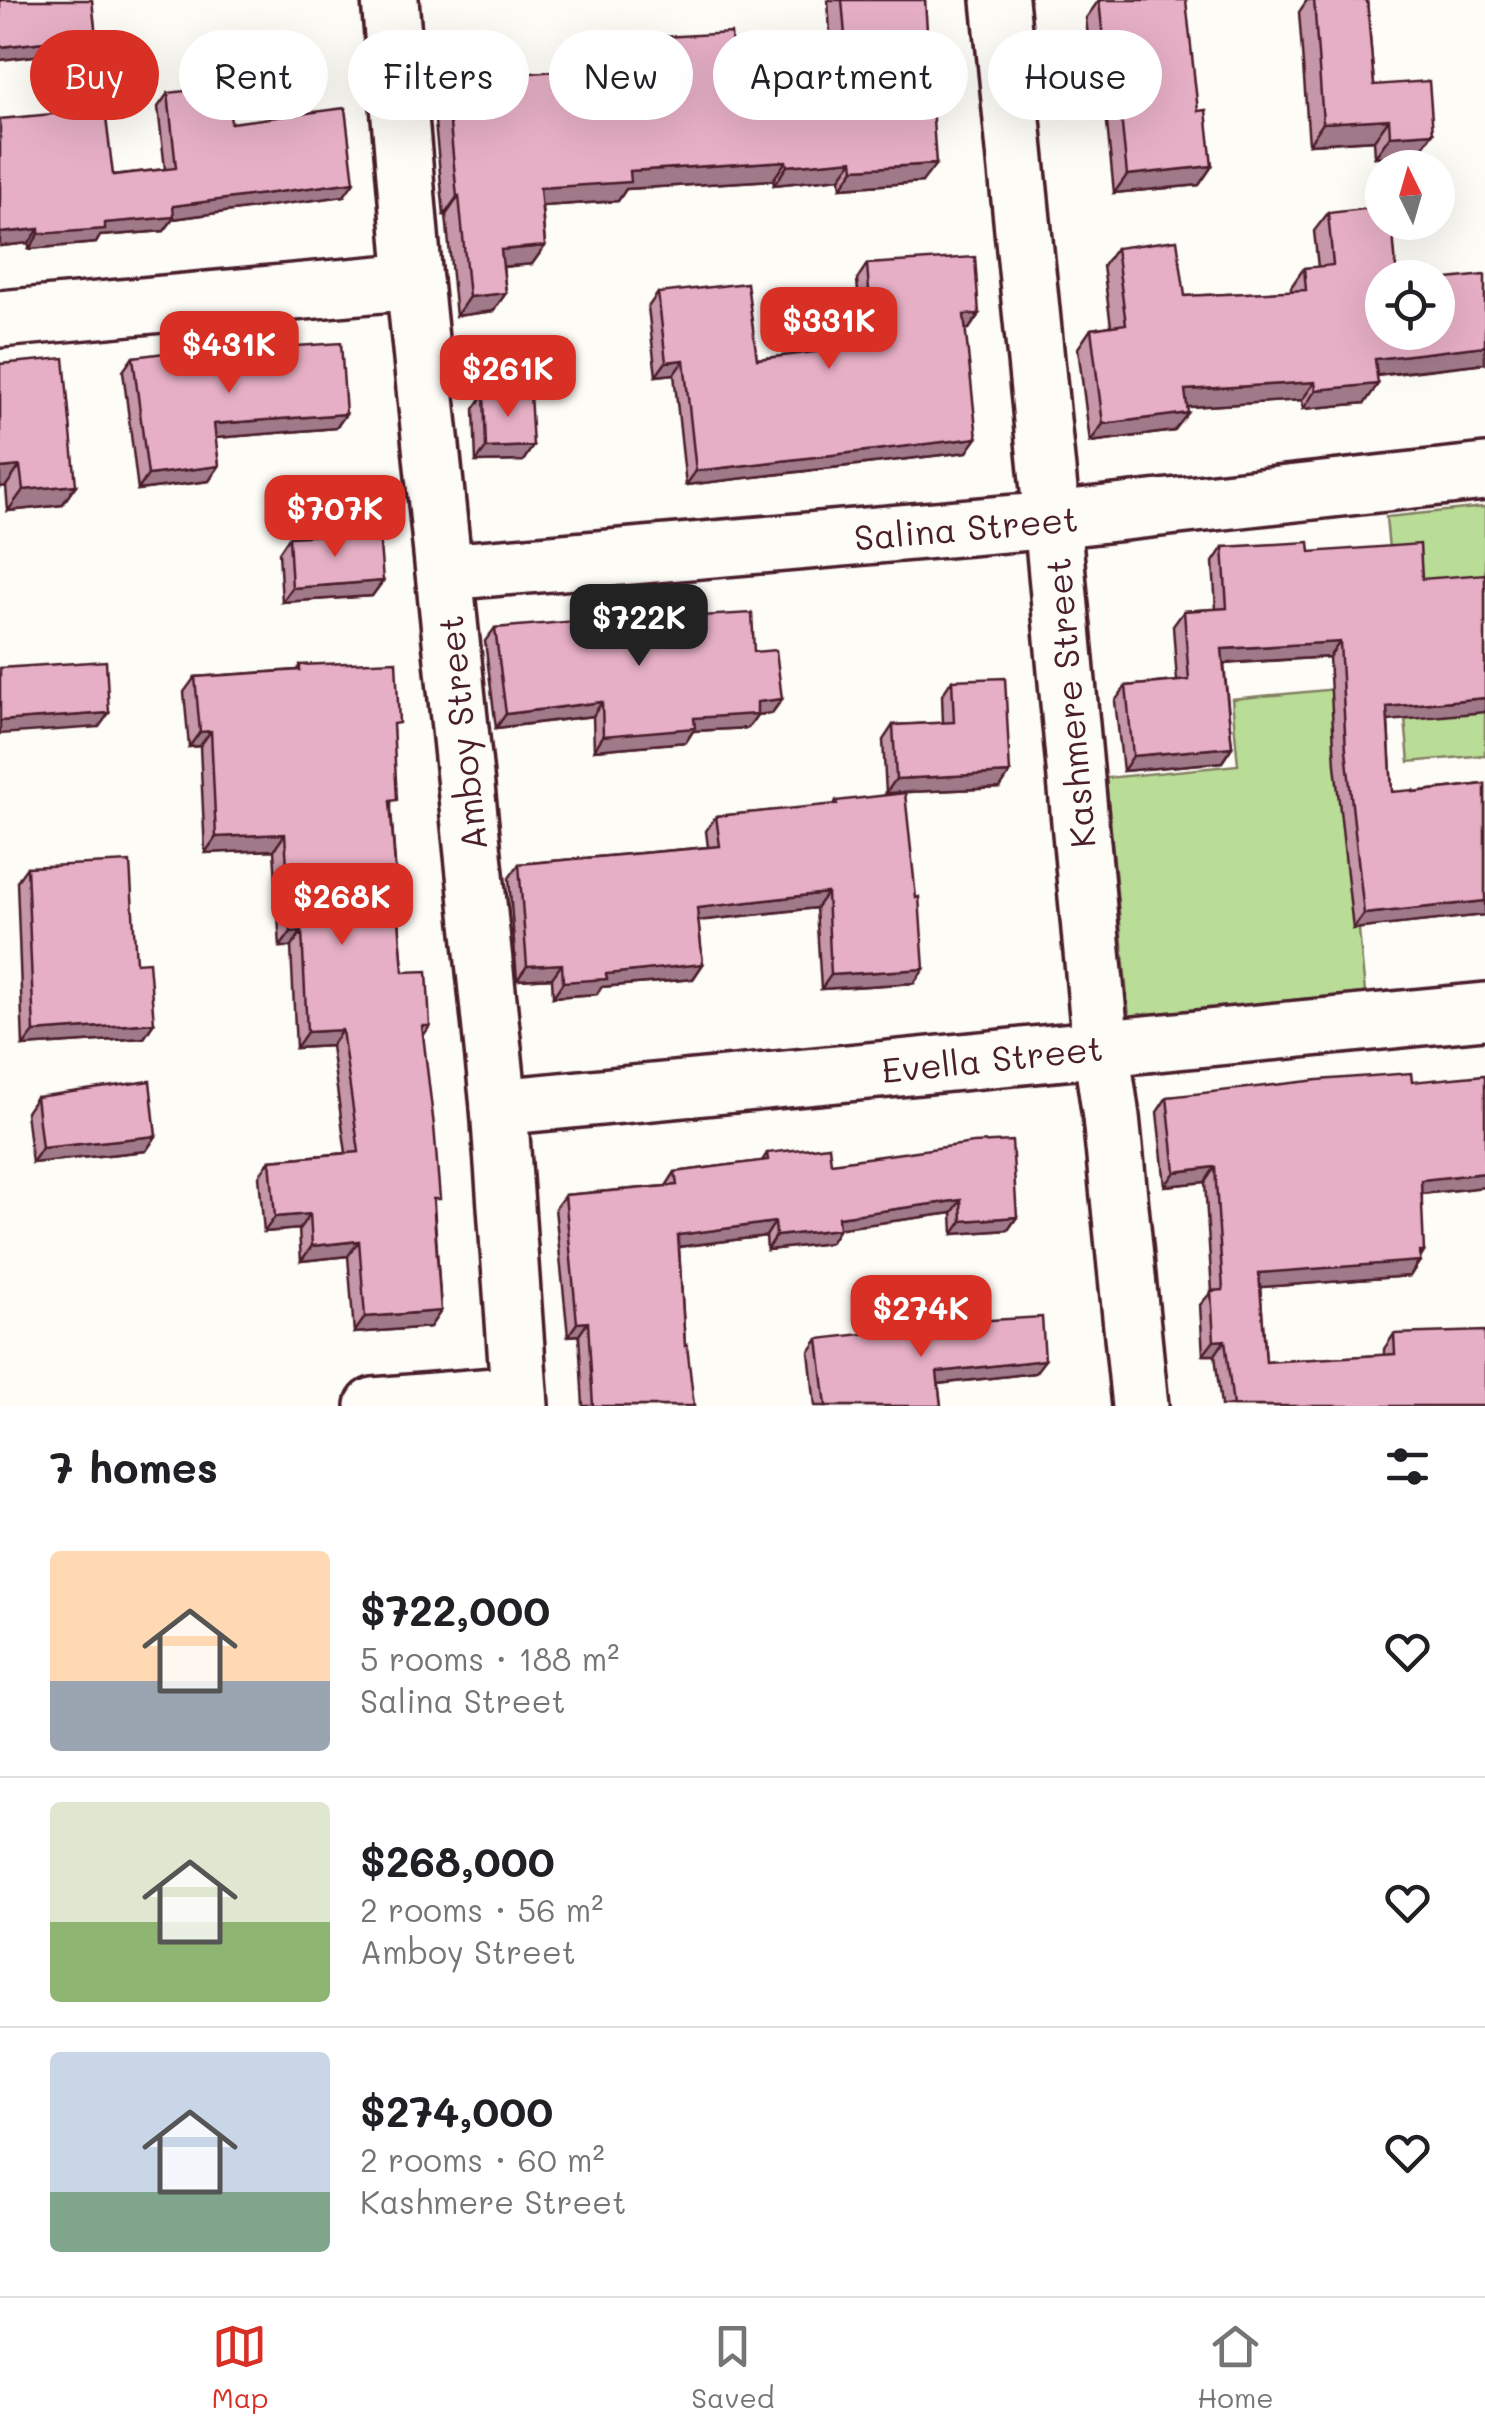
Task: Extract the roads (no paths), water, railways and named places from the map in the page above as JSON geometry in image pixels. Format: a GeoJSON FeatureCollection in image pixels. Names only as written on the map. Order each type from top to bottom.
{"type":"FeatureCollection","features":[{"type":"Feature","properties":{"kind":"street","name":"Amboy Street"},"geometry":{"type":"LineString","coordinates":[[390,0],[414,281],[499,1107],[520,1400]]}},
{"type":"Feature","properties":{"kind":"street","name":"Kashmere Street"},"geometry":{"type":"LineString","coordinates":[[1000,0],[1101,1048],[1140,1406]]}},
{"type":"Feature","properties":{"kind":"street"},"geometry":{"type":"LineString","coordinates":[[0,319],[414,281]]}},
{"type":"Feature","properties":{"kind":"street","name":"Salina Street"},"geometry":{"type":"LineString","coordinates":[[446,572],[1052,520],[1485,472]]}},
{"type":"Feature","properties":{"kind":"street","name":"Evella Street"},"geometry":{"type":"LineString","coordinates":[[499,1107],[1485,1011]]}},
{"type":"Feature","properties":{"kind":"street"},"geometry":{"type":"LineString","coordinates":[[374,1406],[520,1400]]}}]}
